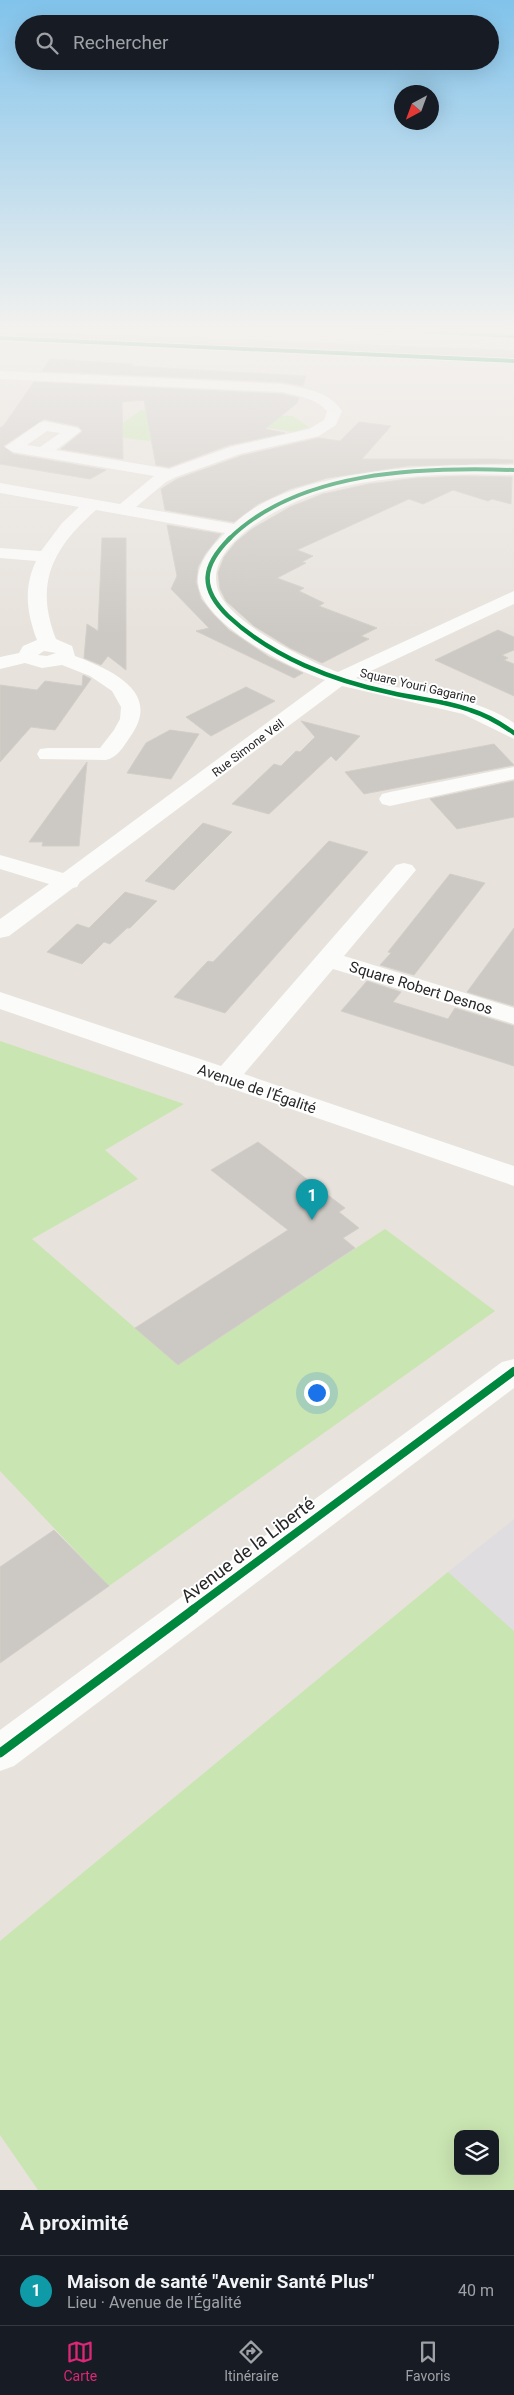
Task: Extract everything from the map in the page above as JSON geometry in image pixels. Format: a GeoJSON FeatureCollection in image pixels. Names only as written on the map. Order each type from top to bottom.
{"type":"FeatureCollection","features":[{"type":"Feature","properties":{"kind":"street"},"geometry":{"type":"LineString","coordinates":[[124,510],[160,479],[170,474],[230,452],[314,433],[318,430]]}},
{"type":"Feature","properties":{"kind":"street"},"geometry":{"type":"LineString","coordinates":[[43,452],[170,474]]}},
{"type":"Feature","properties":{"kind":"street","name":"Square Youri Gagarine"},"geometry":{"type":"LineString","coordinates":[[514,470],[444,469],[402,472],[355,480],[314,490],[282,502],[256,515],[236,530],[210,564],[207,581],[214,599],[237,623],[259,640],[296,661],[377,690],[464,707],[489,717],[514,733]]}},
{"type":"Feature","properties":{"kind":"street"},"geometry":{"type":"LineString","coordinates":[[0,488],[236,530]]}},
{"type":"Feature","properties":{"kind":"street"},"geometry":{"type":"LineString","coordinates":[[55,651],[39,621],[35,599],[38,578],[60,534],[93,504]]}},
{"type":"Feature","properties":{"kind":"street"},"geometry":{"type":"LineString","coordinates":[[0,553],[47,558]]}},
{"type":"Feature","properties":{"kind":"street","name":"Rue Simone Veil"},"geometry":{"type":"LineString","coordinates":[[0,931],[69,882],[341,678],[514,597]]}},
{"type":"Feature","properties":{"kind":"street"},"geometry":{"type":"LineString","coordinates":[[0,663],[28,657],[27,654],[32,649],[55,651],[101,674],[117,685],[130,702],[131,715],[126,727],[106,754],[48,754]]}},
{"type":"Feature","properties":{"kind":"street"},"geometry":{"type":"LineString","coordinates":[[390,798],[514,773]]}},
{"type":"Feature","properties":{"kind":"street"},"geometry":{"type":"LineString","coordinates":[[0,862],[69,882]]}},
{"type":"Feature","properties":{"kind":"street","name":"Square Robert Desnos"},"geometry":{"type":"LineString","coordinates":[[226,1079],[404,870]]}},
{"type":"Feature","properties":{"kind":"street","name":"Square Robert Desnos"},"geometry":{"type":"LineString","coordinates":[[328,959],[514,1016]]}},
{"type":"Feature","properties":{"kind":"street","name":"Avenue de l'Égalité"},"geometry":{"type":"LineString","coordinates":[[0,1000],[226,1079],[514,1176]]}},
{"type":"Feature","properties":{"kind":"street","name":"Avenue de la Liberté"},"geometry":{"type":"LineString","coordinates":[[0,1753],[514,1371]]}},
{"type":"Feature","properties":{"kind":"shaded area"},"geometry":{"type":"Polygon","coordinates":[[[514,1519],[514,1631],[448,1572],[514,1519]]]}},
{"type":"Feature","properties":{"kind":"green space"},"geometry":{"type":"Polygon","coordinates":[[[113,430],[171,430],[149,441],[117,437],[110,432],[113,430]]]}},
{"type":"Feature","properties":{"kind":"green space"},"geometry":{"type":"Polygon","coordinates":[[[0,1041],[184,1104],[105,1150],[138,1179],[32,1239],[178,1365],[385,1229],[495,1311],[109,1586],[0,1471],[0,1041]]]}},
{"type":"Feature","properties":{"kind":"green space"},"geometry":{"type":"Polygon","coordinates":[[[448,1572],[514,1631],[514,2190],[38,2190],[0,2135],[0,1941],[448,1572]]]}},
{"type":"Feature","properties":{"kind":"building"},"geometry":{"type":"Polygon","coordinates":[[[0,430],[27,430],[3,446],[13,454],[106,470],[90,479],[0,464],[0,430]]]}},
{"type":"Feature","properties":{"kind":"building"},"geometry":{"type":"Polygon","coordinates":[[[82,430],[122,430],[123,459],[61,449],[82,430]]]}},
{"type":"Feature","properties":{"kind":"building"},"geometry":{"type":"Polygon","coordinates":[[[150,430],[271,430],[285,433],[229,445],[169,467],[156,465],[150,430]]]}},
{"type":"Feature","properties":{"kind":"building"},"geometry":{"type":"Polygon","coordinates":[[[351,430],[387,430],[362,459],[494,459],[513,460],[513,463],[407,466],[327,478],[290,489],[258,504],[234,522],[165,510],[161,489],[177,479],[241,456],[319,438],[340,441],[351,430]]]}},
{"type":"Feature","properties":{"kind":"building"},"geometry":{"type":"Polygon","coordinates":[[[512,477],[511,504],[492,499],[488,501],[453,490],[423,504],[409,499],[297,550],[313,556],[302,562],[306,563],[277,578],[304,588],[299,591],[324,603],[319,606],[377,628],[361,636],[369,639],[322,663],[290,648],[254,626],[226,601],[220,589],[218,573],[224,557],[236,542],[252,529],[290,507],[323,494],[369,484],[417,478],[512,477]]]}},
{"type":"Feature","properties":{"kind":"building"},"geometry":{"type":"Polygon","coordinates":[[[167,525],[221,534],[205,554],[198,567],[196,582],[201,599],[229,630],[269,657],[303,673],[294,678],[196,631],[209,628],[171,589],[177,576],[167,525]]]}},
{"type":"Feature","properties":{"kind":"building"},"geometry":{"type":"Polygon","coordinates":[[[102,538],[126,538],[126,670],[108,656],[101,665],[84,658],[87,624],[98,631],[102,538]]]}},
{"type":"Feature","properties":{"kind":"building"},"geometry":{"type":"Polygon","coordinates":[[[498,630],[514,637],[514,650],[502,655],[508,658],[504,660],[514,664],[514,696],[435,660],[498,630]]]}},
{"type":"Feature","properties":{"kind":"building"},"geometry":{"type":"Polygon","coordinates":[[[83,675],[91,679],[55,730],[31,727],[0,762],[0,685],[37,690],[45,681],[82,686],[83,675]]]}},
{"type":"Feature","properties":{"kind":"building"},"geometry":{"type":"Polygon","coordinates":[[[246,687],[275,701],[211,736],[186,717],[246,687]]]}},
{"type":"Feature","properties":{"kind":"building"},"geometry":{"type":"Polygon","coordinates":[[[301,721],[360,736],[336,761],[331,756],[269,814],[232,804],[274,764],[281,766],[296,751],[300,752],[315,737],[301,721]]]}},
{"type":"Feature","properties":{"kind":"building"},"geometry":{"type":"Polygon","coordinates":[[[170,730],[199,734],[171,779],[127,773],[146,743],[170,730]]]}},
{"type":"Feature","properties":{"kind":"building"},"geometry":{"type":"Polygon","coordinates":[[[494,744],[514,765],[364,794],[345,772],[494,744]]]}},
{"type":"Feature","properties":{"kind":"building"},"geometry":{"type":"Polygon","coordinates":[[[87,762],[79,846],[42,846],[43,842],[29,842],[87,762]]]}},
{"type":"Feature","properties":{"kind":"building"},"geometry":{"type":"Polygon","coordinates":[[[514,781],[514,817],[457,829],[430,799],[514,781]]]}},
{"type":"Feature","properties":{"kind":"building"},"geometry":{"type":"Polygon","coordinates":[[[203,823],[232,832],[174,890],[145,881],[203,823]]]}},
{"type":"Feature","properties":{"kind":"building"},"geometry":{"type":"Polygon","coordinates":[[[329,841],[368,852],[225,1013],[174,997],[208,961],[213,962],[329,841]]]}},
{"type":"Feature","properties":{"kind":"building"},"geometry":{"type":"Polygon","coordinates":[[[450,874],[485,883],[414,975],[380,965],[391,953],[388,952],[450,874]]]}},
{"type":"Feature","properties":{"kind":"building"},"geometry":{"type":"Polygon","coordinates":[[[125,892],[157,901],[130,928],[127,928],[110,944],[104,942],[82,964],[47,952],[77,924],[89,928],[125,892]]]}},
{"type":"Feature","properties":{"kind":"building"},"geometry":{"type":"Polygon","coordinates":[[[514,928],[514,1006],[467,992],[514,928]]]}},
{"type":"Feature","properties":{"kind":"building"},"geometry":{"type":"Polygon","coordinates":[[[367,981],[401,992],[393,1002],[448,1019],[455,1008],[514,1026],[514,1066],[341,1011],[367,981]]]}},
{"type":"Feature","properties":{"kind":"building"},"geometry":{"type":"Polygon","coordinates":[[[258,1142],[345,1208],[339,1212],[359,1228],[343,1238],[355,1248],[178,1365],[135,1328],[288,1230],[211,1170],[258,1142]]]}},
{"type":"Feature","properties":{"kind":"building"},"geometry":{"type":"Polygon","coordinates":[[[54,1530],[109,1586],[0,1663],[0,1567],[54,1530]]]}},
{"type":"Feature","properties":{"kind":"cycle path"},"geometry":{"type":"LineString","coordinates":[[514,470],[441,470],[399,473],[356,479],[315,489],[277,503],[245,523],[221,547],[210,566],[207,577],[208,589],[212,598],[234,621],[268,647],[308,667],[349,682],[390,693],[471,710],[500,723],[514,733]]}},
{"type":"Feature","properties":{"kind":"cycle path"},"geometry":{"type":"LineString","coordinates":[[0,1753],[514,1371]]}},
{"type":"Feature","properties":{"kind":"place","name":"Maison de santé \"Avenir Santé Plus\""},"geometry":{"type":"Point","coordinates":[312,1220]}}]}
